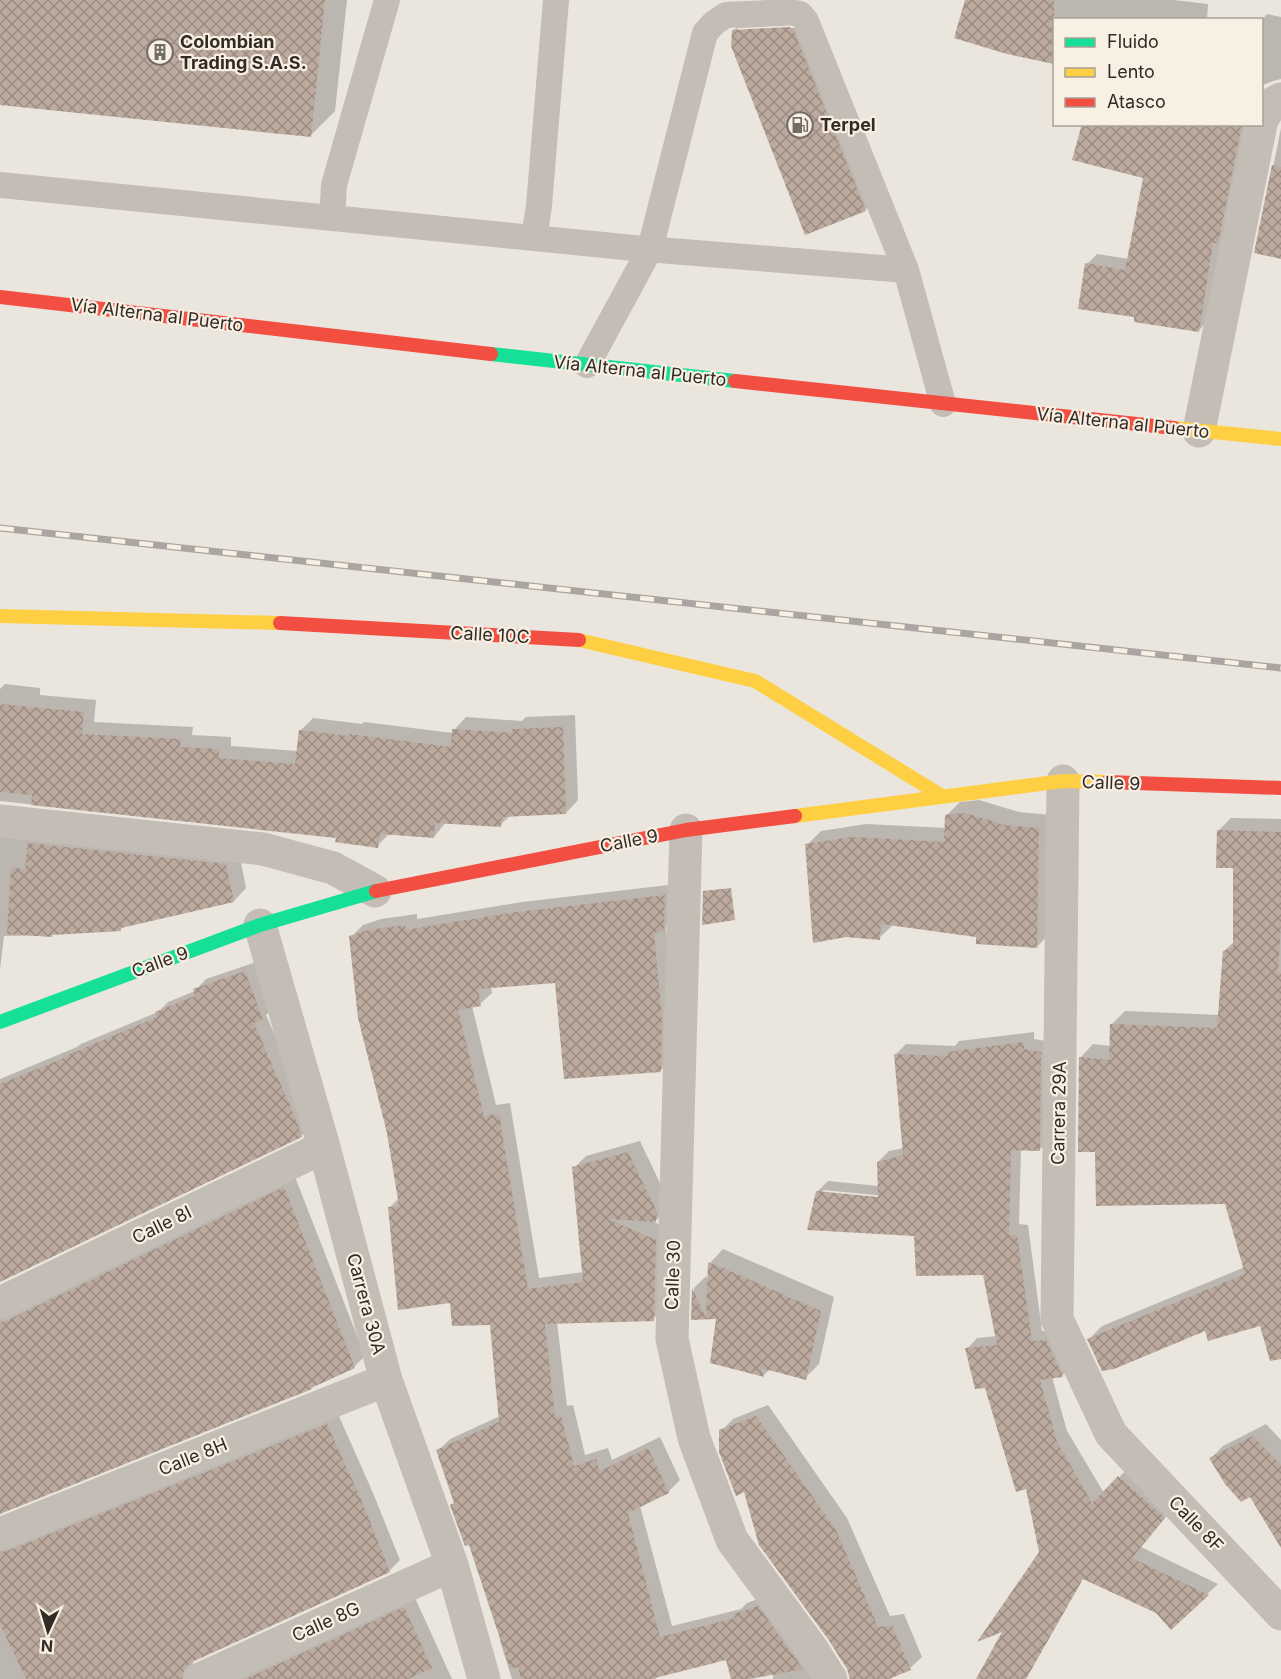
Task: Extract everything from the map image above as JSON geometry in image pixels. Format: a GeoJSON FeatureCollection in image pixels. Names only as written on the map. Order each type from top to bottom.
{"type":"FeatureCollection","features":[{"type":"Feature","properties":{"kind":"street"},"geometry":{"type":"LineString","coordinates":[[1263,118],[1271,104],[1281,99]]}},
{"type":"Feature","properties":{"kind":"street"},"geometry":{"type":"LineString","coordinates":[[1199,430],[1260,126]]}},
{"type":"Feature","properties":{"kind":"street","name":"Vía Alterna al Puerto"},"geometry":{"type":"LineString","coordinates":[[0,297],[587,365],[1281,439]]}},
{"type":"Feature","properties":{"kind":"street","name":"Calle 10C"},"geometry":{"type":"LineString","coordinates":[[0,616],[240,621],[575,639],[755,681],[942,796]]}},
{"type":"Feature","properties":{"kind":"street","name":"Calle 9"},"geometry":{"type":"LineString","coordinates":[[0,1022],[260,925],[375,891],[686,830],[1063,781],[1281,788]]}},
{"type":"Feature","properties":{"kind":"street","name":"Carrera 29A"},"geometry":{"type":"LineString","coordinates":[[1063,781],[1057,1319],[1111,1434]]}},
{"type":"Feature","properties":{"kind":"street"},"geometry":{"type":"LineString","coordinates":[[0,822],[263,849],[333,868],[375,891]]}},
{"type":"Feature","properties":{"kind":"street","name":"Calle 30"},"geometry":{"type":"LineString","coordinates":[[686,830],[672,1339],[694,1438],[732,1540],[812,1649],[831,1679]]}},
{"type":"Feature","properties":{"kind":"street","name":"Carrera 30A"},"geometry":{"type":"LineString","coordinates":[[260,925],[324,1147],[386,1380],[452,1565],[484,1679]]}},
{"type":"Feature","properties":{"kind":"street","name":"Calle 8I"},"geometry":{"type":"LineString","coordinates":[[0,1303],[324,1147]]}},
{"type":"Feature","properties":{"kind":"street","name":"Calle 8H"},"geometry":{"type":"LineString","coordinates":[[0,1534],[386,1380]]}},
{"type":"Feature","properties":{"kind":"street","name":"Calle 8F"},"geometry":{"type":"LineString","coordinates":[[1111,1434],[1276,1600]]}},
{"type":"Feature","properties":{"kind":"street","name":"Calle 8G"},"geometry":{"type":"LineString","coordinates":[[200,1679],[452,1565]]}},
{"type":"Feature","properties":{"kind":"lane"},"geometry":{"type":"LineString","coordinates":[[332,218],[334,185],[387,0]]}},
{"type":"Feature","properties":{"kind":"lane"},"geometry":{"type":"LineString","coordinates":[[534,238],[539,206],[556,0]]}},
{"type":"Feature","properties":{"kind":"lane"},"geometry":{"type":"LineString","coordinates":[[587,365],[650,249],[705,33],[714,22],[726,15],[790,12],[800,14],[806,21],[906,270],[943,404]]}},
{"type":"Feature","properties":{"kind":"lane"},"geometry":{"type":"LineString","coordinates":[[0,185],[650,249],[906,270]]}},
{"type":"Feature","properties":{"kind":"building","name":"Colombian Trading S.A.S."},"geometry":{"type":"Polygon","coordinates":[[[0,0],[325,0],[311,137],[0,105],[0,0]]]}},
{"type":"Feature","properties":{"kind":"building"},"geometry":{"type":"Polygon","coordinates":[[[965,0],[1054,0],[1053,64],[1007,54],[954,38],[965,0]]]}},
{"type":"Feature","properties":{"kind":"building","name":"Terpel"},"geometry":{"type":"Polygon","coordinates":[[[789,27],[793,29],[866,211],[805,235],[731,46],[732,30],[789,27]]]}},
{"type":"Feature","properties":{"kind":"building"},"geometry":{"type":"Polygon","coordinates":[[[1081,126],[1242,126],[1218,244],[1213,243],[1199,332],[1134,322],[1134,317],[1078,309],[1085,263],[1125,270],[1143,178],[1072,160],[1081,126]]]}},
{"type":"Feature","properties":{"kind":"building"},"geometry":{"type":"Polygon","coordinates":[[[1272,165],[1281,167],[1281,259],[1254,253],[1272,165]]]}},
{"type":"Feature","properties":{"kind":"building"},"geometry":{"type":"Polygon","coordinates":[[[0,704],[84,712],[82,734],[181,739],[180,747],[219,749],[219,758],[295,764],[299,730],[451,747],[452,729],[512,733],[512,729],[563,727],[566,814],[502,817],[501,827],[435,823],[434,838],[380,834],[378,848],[335,842],[336,838],[31,805],[32,795],[0,792],[0,704]]]}},
{"type":"Feature","properties":{"kind":"building"},"geometry":{"type":"Polygon","coordinates":[[[965,813],[1005,825],[1039,828],[1037,948],[976,944],[976,937],[881,924],[880,940],[846,937],[813,943],[805,844],[852,837],[944,842],[945,815],[965,813]]]}},
{"type":"Feature","properties":{"kind":"building"},"geometry":{"type":"Polygon","coordinates":[[[1217,830],[1281,832],[1281,924],[1278,972],[1281,973],[1281,1359],[1270,1361],[1260,1326],[1208,1341],[1205,1331],[1114,1369],[1102,1371],[1087,1339],[1245,1274],[1225,1204],[1096,1206],[1095,1152],[1078,1152],[1079,1057],[1109,1060],[1110,1024],[1217,1028],[1223,951],[1233,947],[1233,868],[1216,868],[1217,830]]]}},
{"type":"Feature","properties":{"kind":"building"},"geometry":{"type":"Polygon","coordinates":[[[28,843],[226,864],[234,902],[121,928],[121,931],[52,935],[52,937],[7,934],[11,868],[25,869],[28,843]]]}},
{"type":"Feature","properties":{"kind":"building"},"geometry":{"type":"Polygon","coordinates":[[[731,888],[735,920],[702,925],[703,891],[731,888]]]}},
{"type":"Feature","properties":{"kind":"building"},"geometry":{"type":"Polygon","coordinates":[[[665,895],[664,931],[654,933],[662,1018],[661,1072],[564,1079],[555,983],[478,989],[481,1006],[458,1010],[484,1116],[499,1114],[528,1289],[583,1282],[572,1167],[628,1152],[657,1212],[656,1222],[608,1219],[656,1240],[654,1321],[545,1324],[555,1417],[561,1416],[574,1466],[596,1459],[600,1471],[648,1448],[669,1493],[628,1513],[660,1637],[735,1618],[734,1614],[758,1606],[803,1669],[750,1679],[731,1679],[726,1660],[651,1679],[521,1679],[518,1667],[510,1669],[469,1545],[465,1546],[450,1505],[454,1503],[436,1450],[499,1422],[490,1325],[452,1326],[450,1303],[398,1310],[388,1207],[399,1206],[387,1133],[358,1018],[349,936],[368,930],[405,925],[406,930],[509,913],[665,895]]]}},
{"type":"Feature","properties":{"kind":"building"},"geometry":{"type":"Polygon","coordinates":[[[245,971],[263,1020],[254,1023],[302,1137],[0,1282],[0,1084],[157,1017],[155,1012],[195,996],[193,989],[245,971]]]}},
{"type":"Feature","properties":{"kind":"building"},"geometry":{"type":"Polygon","coordinates":[[[1024,1042],[1024,1049],[1041,1052],[1040,1151],[1011,1150],[1009,1235],[1017,1235],[1032,1341],[1046,1340],[1063,1377],[1040,1380],[1057,1442],[1092,1503],[1118,1476],[1165,1518],[1132,1558],[1209,1595],[1171,1630],[1156,1613],[1083,1579],[1026,1679],[976,1679],[1002,1632],[977,1642],[1039,1552],[1026,1489],[1016,1492],[985,1388],[975,1389],[965,1348],[997,1345],[983,1275],[916,1276],[914,1236],[807,1230],[816,1191],[878,1197],[877,1162],[903,1155],[894,1054],[948,1056],[947,1052],[1024,1042]]]}},
{"type":"Feature","properties":{"kind":"building"},"geometry":{"type":"Polygon","coordinates":[[[284,1187],[355,1368],[312,1389],[0,1514],[0,1322],[284,1187]]]}},
{"type":"Feature","properties":{"kind":"building"},"geometry":{"type":"Polygon","coordinates":[[[708,1262],[821,1311],[806,1380],[761,1368],[764,1377],[710,1363],[716,1319],[691,1320],[692,1288],[706,1318],[708,1262]]]}},
{"type":"Feature","properties":{"kind":"building"},"geometry":{"type":"Polygon","coordinates":[[[756,1416],[836,1530],[878,1627],[892,1625],[911,1670],[889,1679],[850,1679],[847,1669],[828,1639],[759,1545],[744,1492],[736,1496],[719,1452],[719,1430],[756,1416]]]}},
{"type":"Feature","properties":{"kind":"building"},"geometry":{"type":"Polygon","coordinates":[[[327,1424],[390,1572],[192,1662],[184,1669],[182,1679],[26,1679],[0,1624],[0,1552],[327,1424]]]}},
{"type":"Feature","properties":{"kind":"building"},"geometry":{"type":"Polygon","coordinates":[[[1253,1436],[1281,1465],[1281,1548],[1250,1497],[1241,1502],[1225,1484],[1209,1458],[1253,1436]]]}},
{"type":"Feature","properties":{"kind":"building"},"geometry":{"type":"Polygon","coordinates":[[[404,1607],[432,1668],[408,1679],[245,1679],[404,1607]]]}},
{"type":"Feature","properties":{"kind":"railway"},"geometry":{"type":"LineString","coordinates":[[0,528],[1281,668]]}},
{"type":"Feature","properties":{"kind":"traffic: fast"},"geometry":{"type":"LineString","coordinates":[[491,354],[735,381]]}},
{"type":"Feature","properties":{"kind":"traffic: fast"},"geometry":{"type":"LineString","coordinates":[[0,1022],[260,925],[376,891]]}},
{"type":"Feature","properties":{"kind":"traffic: slow"},"geometry":{"type":"LineString","coordinates":[[1174,428],[1281,439]]}},
{"type":"Feature","properties":{"kind":"traffic: slow"},"geometry":{"type":"LineString","coordinates":[[0,616],[280,623]]}},
{"type":"Feature","properties":{"kind":"traffic: slow"},"geometry":{"type":"LineString","coordinates":[[579,640],[755,681],[942,796]]}},
{"type":"Feature","properties":{"kind":"traffic: slow"},"geometry":{"type":"LineString","coordinates":[[795,816],[1063,781],[1107,782]]}},
{"type":"Feature","properties":{"kind":"traffic: jam"},"geometry":{"type":"LineString","coordinates":[[0,297],[491,354]]}},
{"type":"Feature","properties":{"kind":"traffic: jam"},"geometry":{"type":"LineString","coordinates":[[735,381],[1174,428]]}},
{"type":"Feature","properties":{"kind":"traffic: jam"},"geometry":{"type":"LineString","coordinates":[[280,623],[579,640]]}},
{"type":"Feature","properties":{"kind":"traffic: jam"},"geometry":{"type":"LineString","coordinates":[[1107,782],[1281,788]]}},
{"type":"Feature","properties":{"kind":"traffic: jam"},"geometry":{"type":"LineString","coordinates":[[376,891],[686,830],[795,816]]}},
{"type":"Feature","properties":{"kind":"place","name":"Colombian Trading S.A.S."},"geometry":{"type":"Point","coordinates":[160,52]}},
{"type":"Feature","properties":{"kind":"place","name":"Terpel"},"geometry":{"type":"Point","coordinates":[800,125]}}]}
